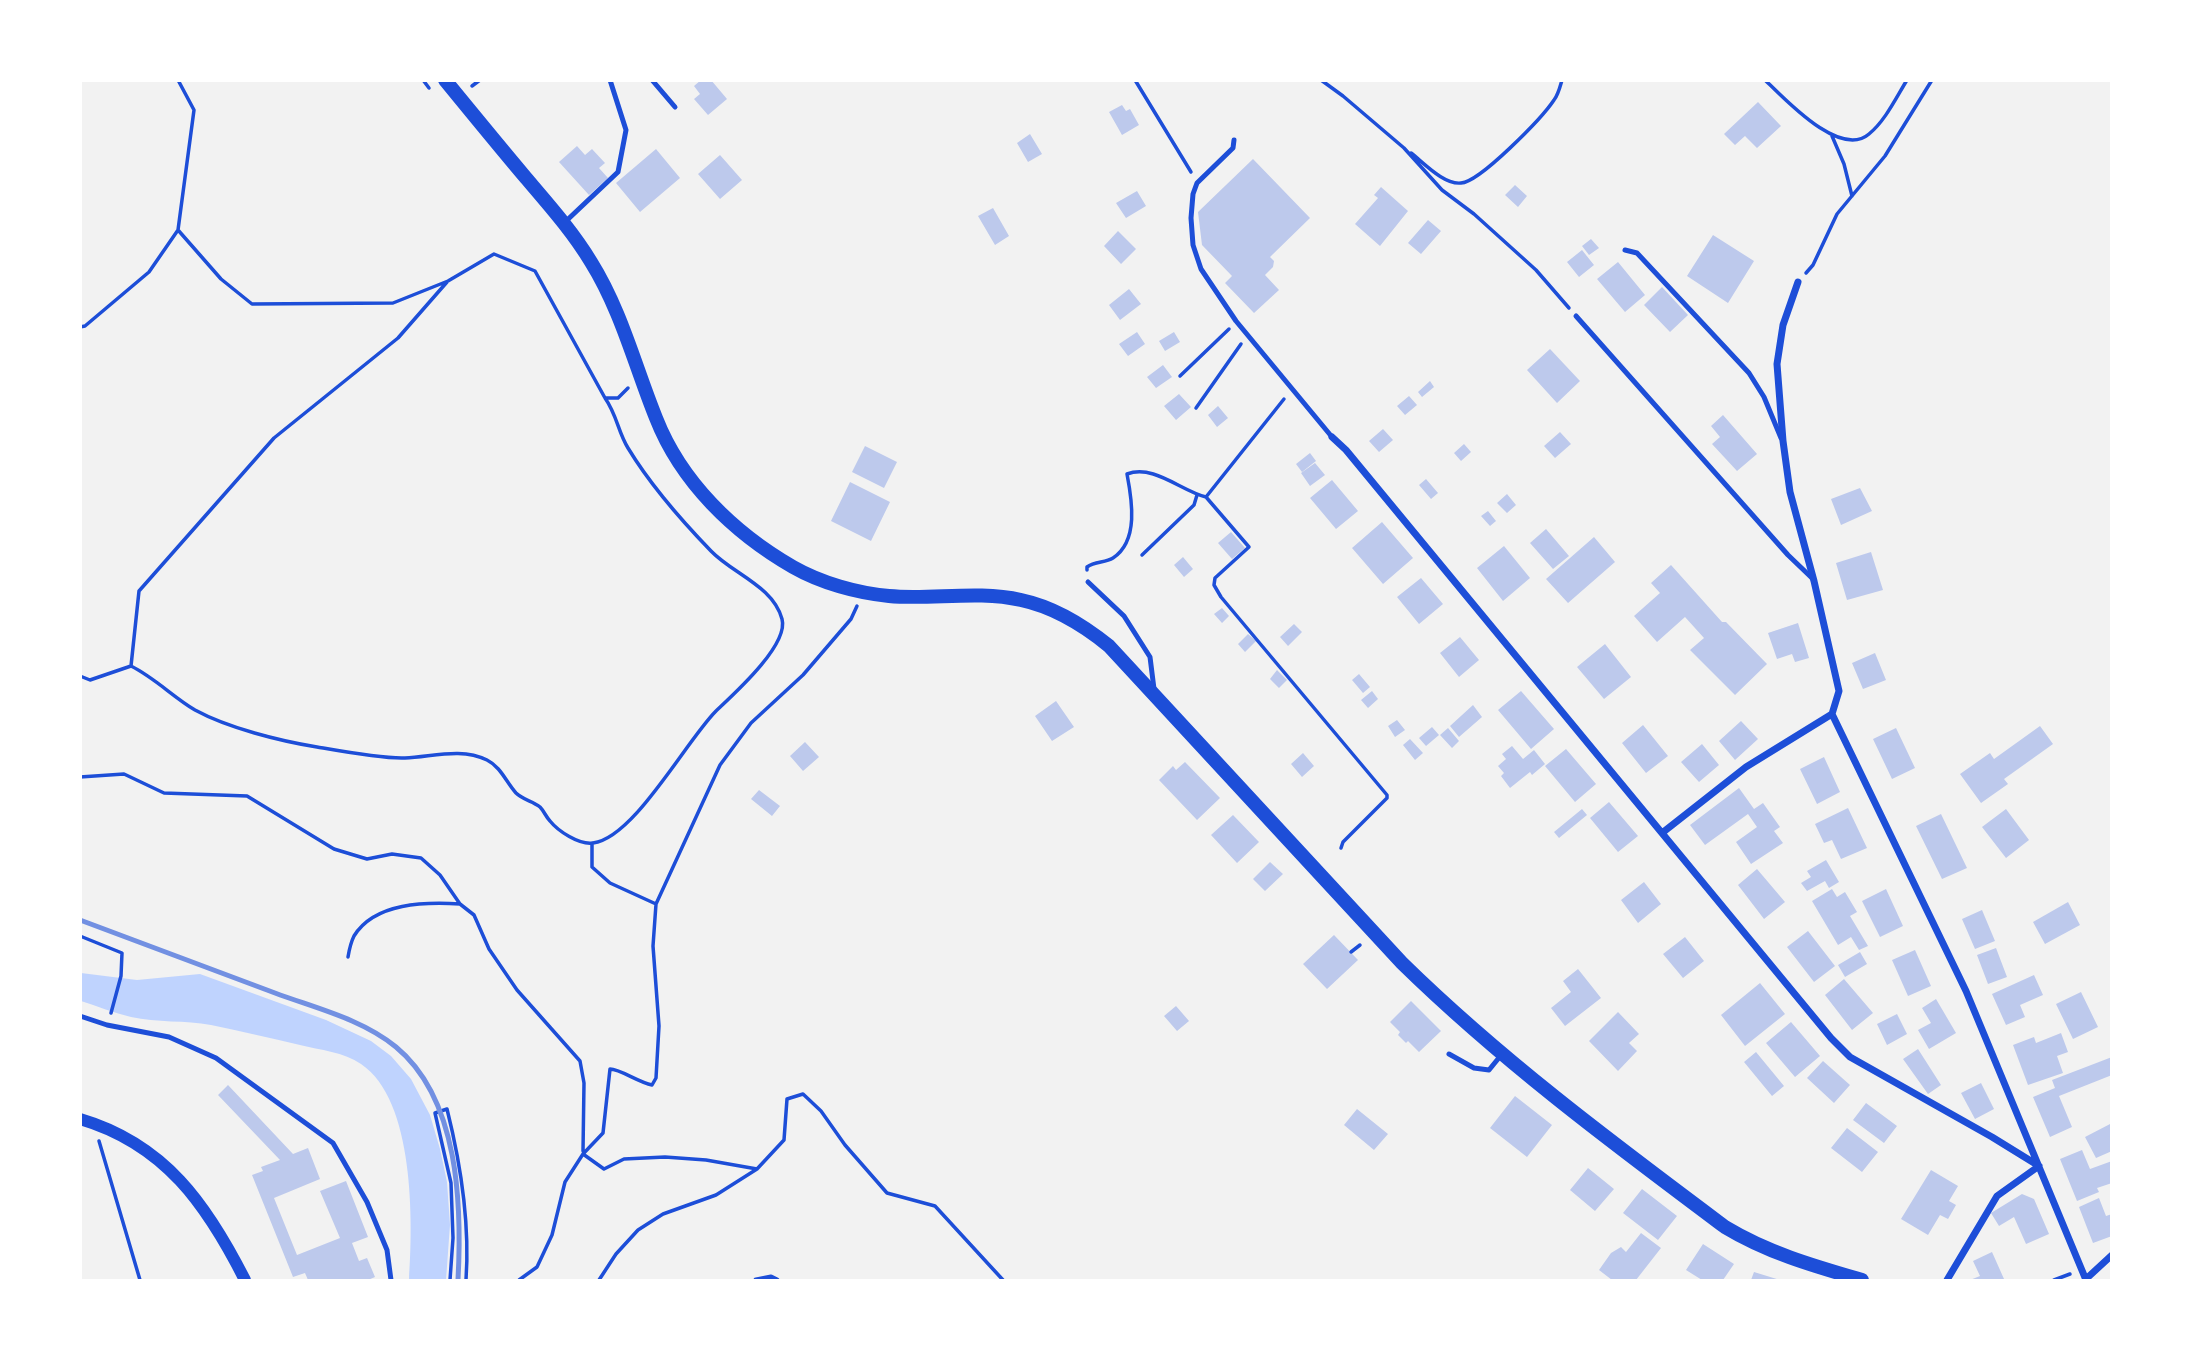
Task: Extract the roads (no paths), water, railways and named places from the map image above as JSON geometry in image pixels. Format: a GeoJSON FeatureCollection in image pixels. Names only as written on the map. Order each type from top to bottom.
{"type":"FeatureCollection","features":[{"type":"Feature","properties":{"kind":"main road"},"geometry":{"type":"LineString","coordinates":[[445,80],[564,223],[591,262],[617,314],[657,421],[676,459],[692,482],[735,527],[793,568],[827,582],[889,596],[983,595],[1020,599],[1049,608],[1082,624],[1109,646],[1402,963],[1447,1007],[1502,1054],[1725,1227],[1747,1241],[1782,1256],[1862,1280]]}},
{"type":"Feature","properties":{"kind":"street"},"geometry":{"type":"LineString","coordinates":[[1662,833],[1746,767],[1832,714],[1839,691],[1790,492],[1783,441],[1777,364],[1783,326],[1798,282]]}},
{"type":"Feature","properties":{"kind":"street"},"geometry":{"type":"LineString","coordinates":[[1332,438],[1346,450],[1408,523],[1830,1038],[1850,1056],[2039,1166]]}},
{"type":"Feature","properties":{"kind":"street"},"geometry":{"type":"LineString","coordinates":[[1832,714],[1966,991],[2086,1280],[2112,1255]]}},
{"type":"Feature","properties":{"kind":"street"},"geometry":{"type":"LineString","coordinates":[[80,1119],[134,1141],[169,1168],[192,1192],[211,1219],[245,1280]]}},
{"type":"Feature","properties":{"kind":"street"},"geometry":{"type":"LineString","coordinates":[[1947,1280],[1997,1196],[2039,1166]]}},
{"type":"Feature","properties":{"kind":"lane"},"geometry":{"type":"LineString","coordinates":[[564,223],[618,172],[626,130],[610,80]]}},
{"type":"Feature","properties":{"kind":"lane"},"geometry":{"type":"LineString","coordinates":[[652,80],[675,107]]}},
{"type":"Feature","properties":{"kind":"lane"},"geometry":{"type":"LineString","coordinates":[[1234,140],[1233,148],[1197,183],[1191,218],[1193,246],[1201,268],[1247,336],[1332,438]]}},
{"type":"Feature","properties":{"kind":"lane"},"geometry":{"type":"LineString","coordinates":[[1625,250],[1637,253],[1749,373],[1764,397],[1783,441]]}},
{"type":"Feature","properties":{"kind":"lane"},"geometry":{"type":"LineString","coordinates":[[1576,316],[1814,581]]}},
{"type":"Feature","properties":{"kind":"lane"},"geometry":{"type":"LineString","coordinates":[[1088,582],[1124,616],[1150,657],[1155,695]]}},
{"type":"Feature","properties":{"kind":"lane"},"geometry":{"type":"LineString","coordinates":[[80,1016],[107,1025],[169,1037],[216,1058],[333,1143],[367,1202],[387,1250],[391,1280]]}},
{"type":"Feature","properties":{"kind":"lane"},"geometry":{"type":"LineString","coordinates":[[1449,1054],[1474,1068],[1489,1070],[1502,1054]]}},
{"type":"Feature","properties":{"kind":"lane"},"geometry":{"type":"LineString","coordinates":[[756,1280],[777,1280]]}},
{"type":"Feature","properties":{"kind":"water"},"geometry":{"type":"Polygon","coordinates":[[[81,973],[137,980],[200,974],[326,1020],[371,1041],[391,1056],[411,1079],[430,1115],[440,1149],[447,1182],[450,1225],[446,1280],[409,1280],[410,1196],[401,1133],[392,1105],[379,1081],[361,1064],[332,1052],[222,1027],[141,1019],[81,1001],[81,973]]]}},
{"type":"Feature","properties":{"kind":"railway"},"geometry":{"type":"LineString","coordinates":[[80,920],[338,1015],[383,1037],[396,1047],[417,1069],[433,1095],[444,1124],[457,1187],[458,1280]]}}]}
